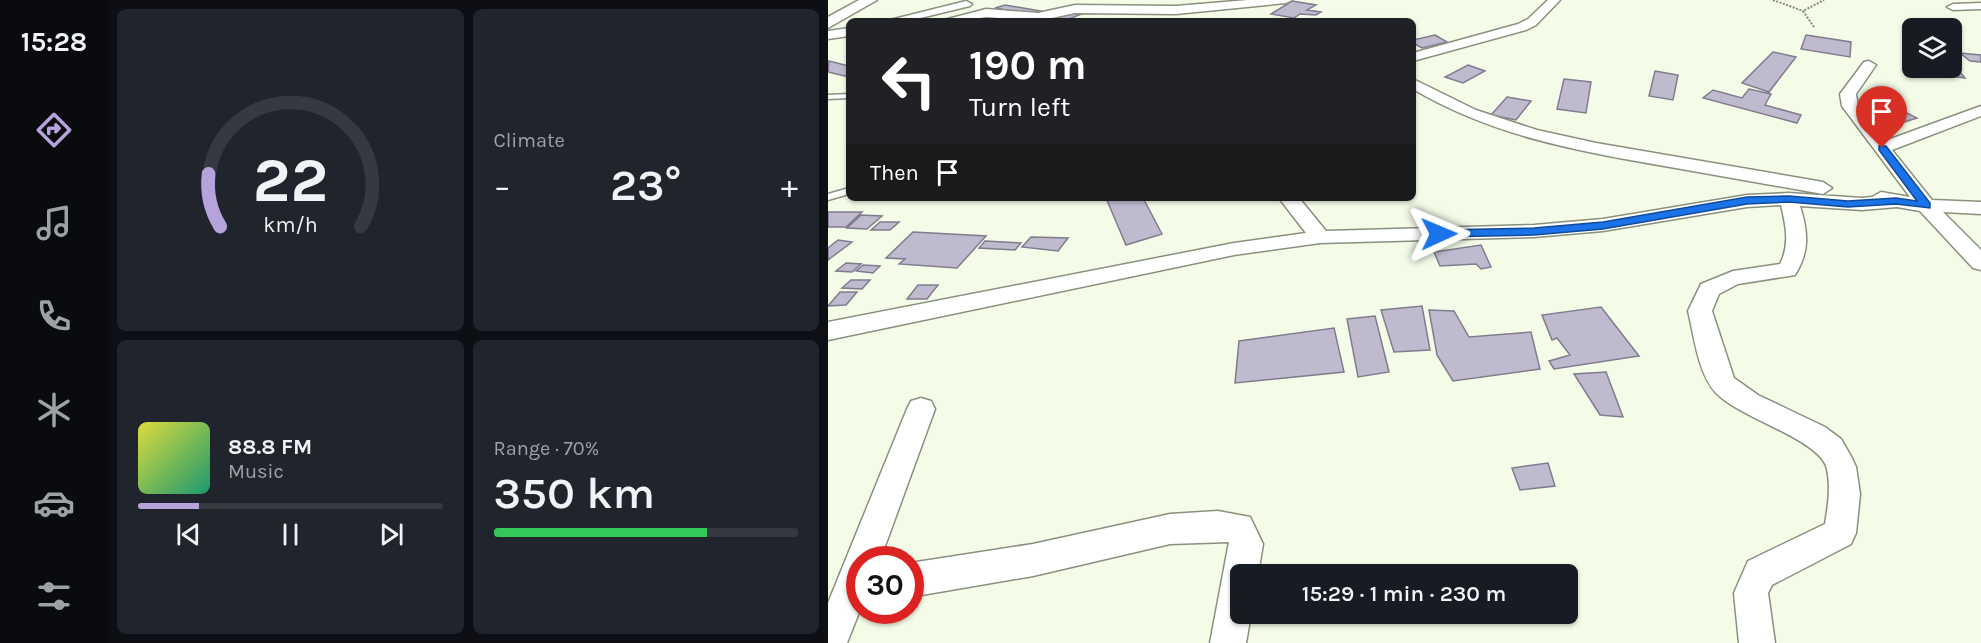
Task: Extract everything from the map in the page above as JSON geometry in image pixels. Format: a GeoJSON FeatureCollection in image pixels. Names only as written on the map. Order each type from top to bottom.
{"type":"FeatureCollection","features":[{"type":"Feature","properties":{"kind":"street"},"geometry":{"type":"LineString","coordinates":[[830,19],[859,0]]}},
{"type":"Feature","properties":{"kind":"street"},"geometry":{"type":"LineString","coordinates":[[830,19],[870,0]]}},
{"type":"Feature","properties":{"kind":"street"},"geometry":{"type":"LineString","coordinates":[[1057,12],[1062,0]]}},
{"type":"Feature","properties":{"kind":"street"},"geometry":{"type":"LineString","coordinates":[[1204,8],[1220,0]]}},
{"type":"Feature","properties":{"kind":"street"},"geometry":{"type":"LineString","coordinates":[[961,18],[986,13],[1038,17],[1082,9],[1138,11],[1204,8],[1286,0]]}},
{"type":"Feature","properties":{"kind":"street"},"geometry":{"type":"LineString","coordinates":[[1416,56],[1522,27],[1532,22],[1554,0]]}},
{"type":"Feature","properties":{"kind":"street"},"geometry":{"type":"LineString","coordinates":[[906,18],[979,2]]}},
{"type":"Feature","properties":{"kind":"street"},"geometry":{"type":"LineString","coordinates":[[1953,7],[1981,6]]}},
{"type":"Feature","properties":{"kind":"street"},"geometry":{"type":"LineString","coordinates":[[828,35],[846,32]]}},
{"type":"Feature","properties":{"kind":"street"},"geometry":{"type":"LineString","coordinates":[[1869,65],[1848,94],[1850,106],[1926,206],[1981,264]]}},
{"type":"Feature","properties":{"kind":"street"},"geometry":{"type":"LineString","coordinates":[[1416,85],[1432,96],[1471,114],[1539,137],[1926,206],[1981,208]]}},
{"type":"Feature","properties":{"kind":"street"},"geometry":{"type":"LineString","coordinates":[[1882,148],[1981,111]]}},
{"type":"Feature","properties":{"kind":"street"},"geometry":{"type":"LineString","coordinates":[[828,331],[1234,249],[1320,237],[1545,230],[1603,225],[1747,201],[1789,199],[1844,204],[1896,201]]}},
{"type":"Feature","properties":{"kind":"street"},"geometry":{"type":"LineString","coordinates":[[1757,643],[1751,593],[1760,573],[1840,533],[1847,502],[1843,473],[1831,447],[1810,431],[1763,410],[1724,384],[1700,311],[1709,289],[1733,278],[1787,270],[1797,256],[1797,231],[1789,199]]}},
{"type":"Feature","properties":{"kind":"street"},"geometry":{"type":"LineString","coordinates":[[1291,201],[1320,237]]}},
{"type":"Feature","properties":{"kind":"street"},"geometry":{"type":"LineString","coordinates":[[870,546],[921,409]]}},
{"type":"Feature","properties":{"kind":"street"},"geometry":{"type":"LineString","coordinates":[[924,578],[1014,564],[1145,535],[1215,524],[1239,528],[1247,544],[1243,564]]}},
{"type":"Feature","properties":{"kind":"street"},"geometry":{"type":"LineString","coordinates":[[829,643],[846,604]]}},
{"type":"Feature","properties":{"kind":"street"},"geometry":{"type":"LineString","coordinates":[[1228,643],[1232,624]]}},
{"type":"Feature","properties":{"kind":"lane"},"geometry":{"type":"LineString","coordinates":[[828,97],[846,96]]}},
{"type":"Feature","properties":{"kind":"lane"},"geometry":{"type":"LineString","coordinates":[[828,197],[846,192]]}},
{"type":"Feature","properties":{"kind":"path"},"geometry":{"type":"LineString","coordinates":[[1773,0],[1803,11],[1814,27]]}},
{"type":"Feature","properties":{"kind":"path"},"geometry":{"type":"LineString","coordinates":[[1803,11],[1824,0]]}},
{"type":"Feature","properties":{"kind":"building"},"geometry":{"type":"Polygon","coordinates":[[[1292,1],[1316,5],[1307,10],[1321,12],[1316,15],[1300,14],[1294,18],[1271,14],[1292,1]]]}},
{"type":"Feature","properties":{"kind":"building"},"geometry":{"type":"Polygon","coordinates":[[[1005,5],[1041,11],[1031,15],[995,8],[1005,5]]]}},
{"type":"Feature","properties":{"kind":"building"},"geometry":{"type":"Polygon","coordinates":[[[1070,10],[1084,13],[1072,18],[1050,18],[1070,10]]]}},
{"type":"Feature","properties":{"kind":"building"},"geometry":{"type":"Polygon","coordinates":[[[1435,35],[1447,42],[1422,48],[1416,45],[1416,39],[1435,35]]]}},
{"type":"Feature","properties":{"kind":"building"},"geometry":{"type":"Polygon","coordinates":[[[1806,35],[1851,42],[1850,57],[1801,49],[1806,35]]]}},
{"type":"Feature","properties":{"kind":"building"},"geometry":{"type":"Polygon","coordinates":[[[1773,52],[1796,57],[1769,92],[1742,83],[1773,52]]]}},
{"type":"Feature","properties":{"kind":"building"},"geometry":{"type":"Polygon","coordinates":[[[1962,53],[1981,55],[1981,62],[1970,61],[1962,53]]]}},
{"type":"Feature","properties":{"kind":"building"},"geometry":{"type":"Polygon","coordinates":[[[829,61],[846,65],[846,76],[828,72],[829,61]]]}},
{"type":"Feature","properties":{"kind":"building"},"geometry":{"type":"Polygon","coordinates":[[[1468,65],[1485,71],[1463,83],[1445,77],[1468,65]]]}},
{"type":"Feature","properties":{"kind":"building"},"geometry":{"type":"Polygon","coordinates":[[[1655,71],[1678,75],[1673,100],[1649,96],[1655,71]]]}},
{"type":"Feature","properties":{"kind":"building"},"geometry":{"type":"Polygon","coordinates":[[[1564,79],[1591,82],[1586,113],[1557,109],[1564,79]]]}},
{"type":"Feature","properties":{"kind":"building"},"geometry":{"type":"Polygon","coordinates":[[[1749,89],[1771,94],[1765,105],[1801,115],[1797,123],[1703,98],[1713,90],[1742,98],[1749,89]]]}},
{"type":"Feature","properties":{"kind":"building"},"geometry":{"type":"Polygon","coordinates":[[[1507,97],[1531,101],[1516,120],[1491,115],[1507,97]]]}},
{"type":"Feature","properties":{"kind":"building"},"geometry":{"type":"Polygon","coordinates":[[[1884,100],[1917,118],[1898,124],[1859,107],[1884,100]]]}},
{"type":"Feature","properties":{"kind":"building"},"geometry":{"type":"Polygon","coordinates":[[[1107,201],[1145,201],[1162,234],[1126,245],[1107,201]]]}},
{"type":"Feature","properties":{"kind":"building"},"geometry":{"type":"Polygon","coordinates":[[[828,212],[862,212],[846,227],[828,227],[828,212]]]}},
{"type":"Feature","properties":{"kind":"building"},"geometry":{"type":"Polygon","coordinates":[[[861,215],[882,216],[867,229],[847,228],[861,215]]]}},
{"type":"Feature","properties":{"kind":"building"},"geometry":{"type":"Polygon","coordinates":[[[880,222],[899,222],[890,230],[871,230],[880,222]]]}},
{"type":"Feature","properties":{"kind":"building"},"geometry":{"type":"Polygon","coordinates":[[[913,232],[986,236],[957,268],[899,264],[905,259],[886,258],[913,232]]]}},
{"type":"Feature","properties":{"kind":"building"},"geometry":{"type":"Polygon","coordinates":[[[1031,237],[1068,238],[1058,251],[1022,247],[1031,237]]]}},
{"type":"Feature","properties":{"kind":"building"},"geometry":{"type":"Polygon","coordinates":[[[838,240],[852,242],[828,260],[828,248],[838,240]]]}},
{"type":"Feature","properties":{"kind":"building"},"geometry":{"type":"Polygon","coordinates":[[[985,241],[1021,243],[1015,250],[979,248],[985,241]]]}},
{"type":"Feature","properties":{"kind":"building"},"geometry":{"type":"Polygon","coordinates":[[[1481,245],[1491,267],[1481,269],[1476,264],[1440,266],[1434,252],[1481,245]]]}},
{"type":"Feature","properties":{"kind":"building"},"geometry":{"type":"Polygon","coordinates":[[[846,263],[861,264],[852,272],[836,271],[846,263]]]}},
{"type":"Feature","properties":{"kind":"building"},"geometry":{"type":"Polygon","coordinates":[[[863,265],[880,266],[873,273],[856,271],[863,265]]]}},
{"type":"Feature","properties":{"kind":"building"},"geometry":{"type":"Polygon","coordinates":[[[851,280],[870,280],[862,289],[842,288],[851,280]]]}},
{"type":"Feature","properties":{"kind":"building"},"geometry":{"type":"Polygon","coordinates":[[[918,285],[938,285],[927,299],[907,299],[918,285]]]}},
{"type":"Feature","properties":{"kind":"building"},"geometry":{"type":"Polygon","coordinates":[[[840,292],[857,292],[846,305],[828,306],[840,292]]]}},
{"type":"Feature","properties":{"kind":"building"},"geometry":{"type":"Polygon","coordinates":[[[1422,306],[1430,350],[1394,352],[1381,310],[1422,306]]]}},
{"type":"Feature","properties":{"kind":"building"},"geometry":{"type":"Polygon","coordinates":[[[1601,307],[1639,356],[1554,369],[1549,361],[1570,355],[1557,338],[1552,340],[1542,315],[1601,307]]]}},
{"type":"Feature","properties":{"kind":"building"},"geometry":{"type":"Polygon","coordinates":[[[1429,310],[1454,311],[1469,337],[1531,332],[1540,369],[1453,381],[1437,355],[1429,310]]]}},
{"type":"Feature","properties":{"kind":"building"},"geometry":{"type":"Polygon","coordinates":[[[1375,316],[1389,372],[1358,377],[1347,319],[1375,316]]]}},
{"type":"Feature","properties":{"kind":"building"},"geometry":{"type":"Polygon","coordinates":[[[1334,328],[1344,372],[1235,383],[1239,341],[1334,328]]]}},
{"type":"Feature","properties":{"kind":"building"},"geometry":{"type":"Polygon","coordinates":[[[1606,372],[1623,417],[1600,415],[1574,374],[1606,372]]]}},
{"type":"Feature","properties":{"kind":"building"},"geometry":{"type":"Polygon","coordinates":[[[1548,463],[1555,486],[1520,490],[1512,468],[1548,463]]]}},
{"type":"Feature","properties":{"kind":"route"},"geometry":{"type":"LineString","coordinates":[[1439,234],[1534,231],[1603,225],[1747,201],[1789,199],[1835,204],[1896,201],[1926,206],[1882,148]]}}]}
